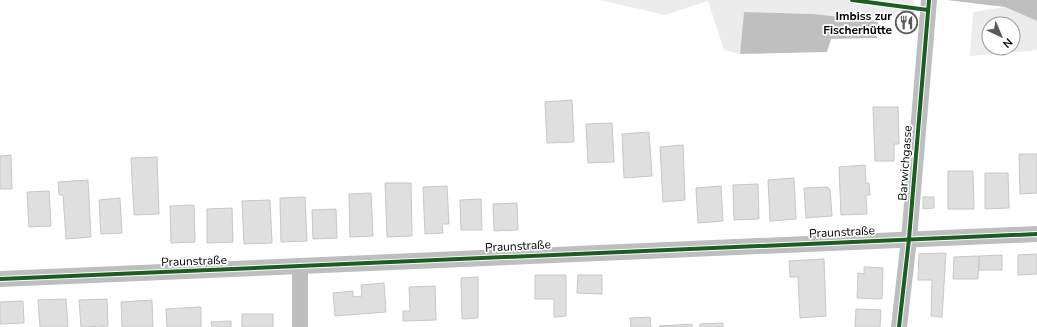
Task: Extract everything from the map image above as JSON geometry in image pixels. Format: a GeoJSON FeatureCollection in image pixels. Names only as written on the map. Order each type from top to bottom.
{"type":"FeatureCollection","features":[{"type":"Feature","properties":{"kind":"street","name":"Barwichgasse"},"geometry":{"type":"LineString","coordinates":[[899,327],[909,239],[929,1]]}},
{"type":"Feature","properties":{"kind":"street","name":"Praunstraße"},"geometry":{"type":"LineString","coordinates":[[0,278],[1037,234]]}},
{"type":"Feature","properties":{"kind":"street"},"geometry":{"type":"LineString","coordinates":[[300,266],[300,327]]}},
{"type":"Feature","properties":{"kind":"shaded area"},"geometry":{"type":"Polygon","coordinates":[[[600,0],[914,0],[913,11],[902,10],[878,21],[813,14],[744,12],[740,54],[724,50],[708,1],[665,15],[600,0]]]}},
{"type":"Feature","properties":{"kind":"shaded area"},"geometry":{"type":"Polygon","coordinates":[[[947,0],[1037,0],[1037,21],[1005,7],[947,0]]]}},
{"type":"Feature","properties":{"kind":"shaded area"},"geometry":{"type":"Polygon","coordinates":[[[1005,7],[1037,21],[1037,50],[1021,51],[1021,16],[981,16],[981,55],[970,56],[973,12],[1005,7]]]}},
{"type":"Feature","properties":{"kind":"shaded area"},"geometry":{"type":"Polygon","coordinates":[[[744,12],[813,14],[878,21],[877,38],[831,39],[827,52],[740,54],[744,12]]]}},
{"type":"Feature","properties":{"kind":"building"},"geometry":{"type":"Polygon","coordinates":[[[902,10],[913,11],[913,19],[916,19],[915,29],[901,29],[902,10]]]}},
{"type":"Feature","properties":{"kind":"building"},"geometry":{"type":"Polygon","coordinates":[[[572,100],[574,142],[547,143],[545,102],[572,100]]]}},
{"type":"Feature","properties":{"kind":"building"},"geometry":{"type":"Polygon","coordinates":[[[873,107],[898,107],[899,144],[894,144],[894,161],[875,161],[873,107]]]}},
{"type":"Feature","properties":{"kind":"building"},"geometry":{"type":"Polygon","coordinates":[[[612,123],[614,162],[588,163],[586,124],[612,123]]]}},
{"type":"Feature","properties":{"kind":"building"},"geometry":{"type":"Polygon","coordinates":[[[649,132],[652,176],[624,178],[622,134],[649,132]]]}},
{"type":"Feature","properties":{"kind":"building"},"geometry":{"type":"Polygon","coordinates":[[[683,145],[685,200],[663,202],[660,147],[683,145]]]}},
{"type":"Feature","properties":{"kind":"building"},"geometry":{"type":"Polygon","coordinates":[[[1019,154],[1037,154],[1037,193],[1020,194],[1019,154]]]}},
{"type":"Feature","properties":{"kind":"building"},"geometry":{"type":"Polygon","coordinates":[[[11,155],[12,189],[0,189],[0,156],[11,155]]]}},
{"type":"Feature","properties":{"kind":"building"},"geometry":{"type":"Polygon","coordinates":[[[157,157],[159,214],[134,215],[131,158],[157,157]]]}},
{"type":"Feature","properties":{"kind":"building"},"geometry":{"type":"Polygon","coordinates":[[[865,165],[866,183],[869,183],[870,195],[866,195],[867,214],[841,215],[839,167],[865,165]]]}},
{"type":"Feature","properties":{"kind":"building"},"geometry":{"type":"Polygon","coordinates":[[[948,171],[973,171],[974,209],[948,209],[948,171]]]}},
{"type":"Feature","properties":{"kind":"building"},"geometry":{"type":"Polygon","coordinates":[[[985,173],[1008,173],[1009,208],[985,209],[985,173]]]}},
{"type":"Feature","properties":{"kind":"building"},"geometry":{"type":"Polygon","coordinates":[[[794,178],[796,219],[770,221],[768,180],[794,178]]]}},
{"type":"Feature","properties":{"kind":"building"},"geometry":{"type":"Polygon","coordinates":[[[88,180],[91,237],[66,239],[63,195],[59,195],[58,182],[88,180]]]}},
{"type":"Feature","properties":{"kind":"building"},"geometry":{"type":"Polygon","coordinates":[[[385,183],[411,183],[412,236],[387,237],[385,183]]]}},
{"type":"Feature","properties":{"kind":"building"},"geometry":{"type":"Polygon","coordinates":[[[758,184],[759,219],[734,220],[733,185],[758,184]]]}},
{"type":"Feature","properties":{"kind":"building"},"geometry":{"type":"Polygon","coordinates":[[[447,186],[449,224],[442,224],[443,233],[425,234],[423,187],[447,186]]]}},
{"type":"Feature","properties":{"kind":"building"},"geometry":{"type":"Polygon","coordinates":[[[721,186],[723,221],[698,223],[696,188],[721,186]]]}},
{"type":"Feature","properties":{"kind":"building"},"geometry":{"type":"Polygon","coordinates":[[[828,187],[828,189],[830,189],[832,216],[806,218],[804,188],[828,187]]]}},
{"type":"Feature","properties":{"kind":"building"},"geometry":{"type":"Polygon","coordinates":[[[49,191],[51,226],[29,227],[27,192],[49,191]]]}},
{"type":"Feature","properties":{"kind":"building"},"geometry":{"type":"Polygon","coordinates":[[[371,193],[373,236],[350,237],[349,194],[371,193]]]}},
{"type":"Feature","properties":{"kind":"building"},"geometry":{"type":"Polygon","coordinates":[[[305,197],[307,241],[281,242],[280,198],[305,197]]]}},
{"type":"Feature","properties":{"kind":"building"},"geometry":{"type":"Polygon","coordinates":[[[923,197],[934,197],[934,208],[923,209],[923,197]]]}},
{"type":"Feature","properties":{"kind":"building"},"geometry":{"type":"Polygon","coordinates":[[[120,198],[122,233],[101,234],[99,200],[120,198]]]}},
{"type":"Feature","properties":{"kind":"building"},"geometry":{"type":"Polygon","coordinates":[[[481,199],[482,230],[461,230],[460,200],[481,199]]]}},
{"type":"Feature","properties":{"kind":"building"},"geometry":{"type":"Polygon","coordinates":[[[270,200],[272,243],[244,244],[242,201],[270,200]]]}},
{"type":"Feature","properties":{"kind":"building"},"geometry":{"type":"Polygon","coordinates":[[[517,203],[518,230],[494,231],[493,204],[517,203]]]}},
{"type":"Feature","properties":{"kind":"building"},"geometry":{"type":"Polygon","coordinates":[[[194,205],[195,242],[171,243],[170,206],[194,205]]]}},
{"type":"Feature","properties":{"kind":"building"},"geometry":{"type":"Polygon","coordinates":[[[232,208],[233,242],[207,243],[207,209],[232,208]]]}},
{"type":"Feature","properties":{"kind":"building"},"geometry":{"type":"Polygon","coordinates":[[[336,209],[337,238],[313,239],[312,210],[336,209]]]}},
{"type":"Feature","properties":{"kind":"building"},"geometry":{"type":"Polygon","coordinates":[[[946,253],[942,317],[931,316],[932,280],[918,280],[919,254],[946,253]]]}},
{"type":"Feature","properties":{"kind":"building"},"geometry":{"type":"Polygon","coordinates":[[[1037,254],[1037,274],[1018,275],[1018,255],[1037,254]]]}},
{"type":"Feature","properties":{"kind":"building"},"geometry":{"type":"Polygon","coordinates":[[[1002,255],[1002,270],[979,270],[979,256],[1002,255]]]}},
{"type":"Feature","properties":{"kind":"building"},"geometry":{"type":"Polygon","coordinates":[[[979,256],[978,279],[953,279],[954,257],[979,256]]]}},
{"type":"Feature","properties":{"kind":"building"},"geometry":{"type":"Polygon","coordinates":[[[824,259],[826,316],[800,318],[798,277],[790,277],[789,261],[824,259]]]}},
{"type":"Feature","properties":{"kind":"building"},"geometry":{"type":"Polygon","coordinates":[[[864,267],[883,268],[882,299],[857,298],[858,273],[864,274],[864,267]]]}},
{"type":"Feature","properties":{"kind":"building"},"geometry":{"type":"Polygon","coordinates":[[[535,275],[566,275],[566,316],[554,317],[554,299],[535,299],[535,275]]]}},
{"type":"Feature","properties":{"kind":"building"},"geometry":{"type":"Polygon","coordinates":[[[578,275],[602,275],[602,294],[577,293],[578,275]]]}},
{"type":"Feature","properties":{"kind":"building"},"geometry":{"type":"Polygon","coordinates":[[[478,277],[478,318],[462,319],[461,278],[478,277]]]}},
{"type":"Feature","properties":{"kind":"building"},"geometry":{"type":"Polygon","coordinates":[[[384,283],[386,312],[335,316],[333,293],[353,291],[353,297],[362,296],[361,285],[384,283]]]}},
{"type":"Feature","properties":{"kind":"building"},"geometry":{"type":"Polygon","coordinates":[[[435,286],[436,320],[403,321],[403,311],[410,311],[409,287],[435,286]]]}},
{"type":"Feature","properties":{"kind":"building"},"geometry":{"type":"Polygon","coordinates":[[[66,299],[68,327],[40,327],[38,300],[66,299]]]}},
{"type":"Feature","properties":{"kind":"building"},"geometry":{"type":"Polygon","coordinates":[[[107,299],[108,326],[81,327],[79,300],[107,299]]]}},
{"type":"Feature","properties":{"kind":"building"},"geometry":{"type":"Polygon","coordinates":[[[152,300],[153,327],[122,327],[121,302],[152,300]]]}},
{"type":"Feature","properties":{"kind":"building"},"geometry":{"type":"Polygon","coordinates":[[[23,301],[24,323],[0,324],[0,302],[23,301]]]}},
{"type":"Feature","properties":{"kind":"building"},"geometry":{"type":"Polygon","coordinates":[[[201,307],[201,327],[167,327],[166,309],[201,307]]]}},
{"type":"Feature","properties":{"kind":"building"},"geometry":{"type":"Polygon","coordinates":[[[856,309],[881,310],[880,327],[855,327],[856,309]]]}},
{"type":"Feature","properties":{"kind":"building"},"geometry":{"type":"Polygon","coordinates":[[[242,314],[273,314],[273,327],[242,327],[242,314]]]}},
{"type":"Feature","properties":{"kind":"building"},"geometry":{"type":"Polygon","coordinates":[[[650,317],[651,327],[631,327],[630,318],[650,317]]]}},
{"type":"Feature","properties":{"kind":"building"},"geometry":{"type":"Polygon","coordinates":[[[231,321],[231,327],[212,327],[211,322],[231,321]]]}},
{"type":"Feature","properties":{"kind":"building"},"geometry":{"type":"Polygon","coordinates":[[[723,323],[723,327],[700,327],[700,324],[723,323]]]}},
{"type":"Feature","properties":{"kind":"building"},"geometry":{"type":"Polygon","coordinates":[[[692,324],[692,327],[659,326],[692,324]]]}},
{"type":"Feature","properties":{"kind":"cycle path"},"geometry":{"type":"LineString","coordinates":[[852,0],[928,10]]}},
{"type":"Feature","properties":{"kind":"cycle path"},"geometry":{"type":"LineString","coordinates":[[899,327],[909,239],[929,0]]}},
{"type":"Feature","properties":{"kind":"cycle path"},"geometry":{"type":"LineString","coordinates":[[0,279],[1037,234]]}},
{"type":"Feature","properties":{"kind":"place","name":"Imbiss zur Fischerhütte"},"geometry":{"type":"Point","coordinates":[907,23]}}]}
